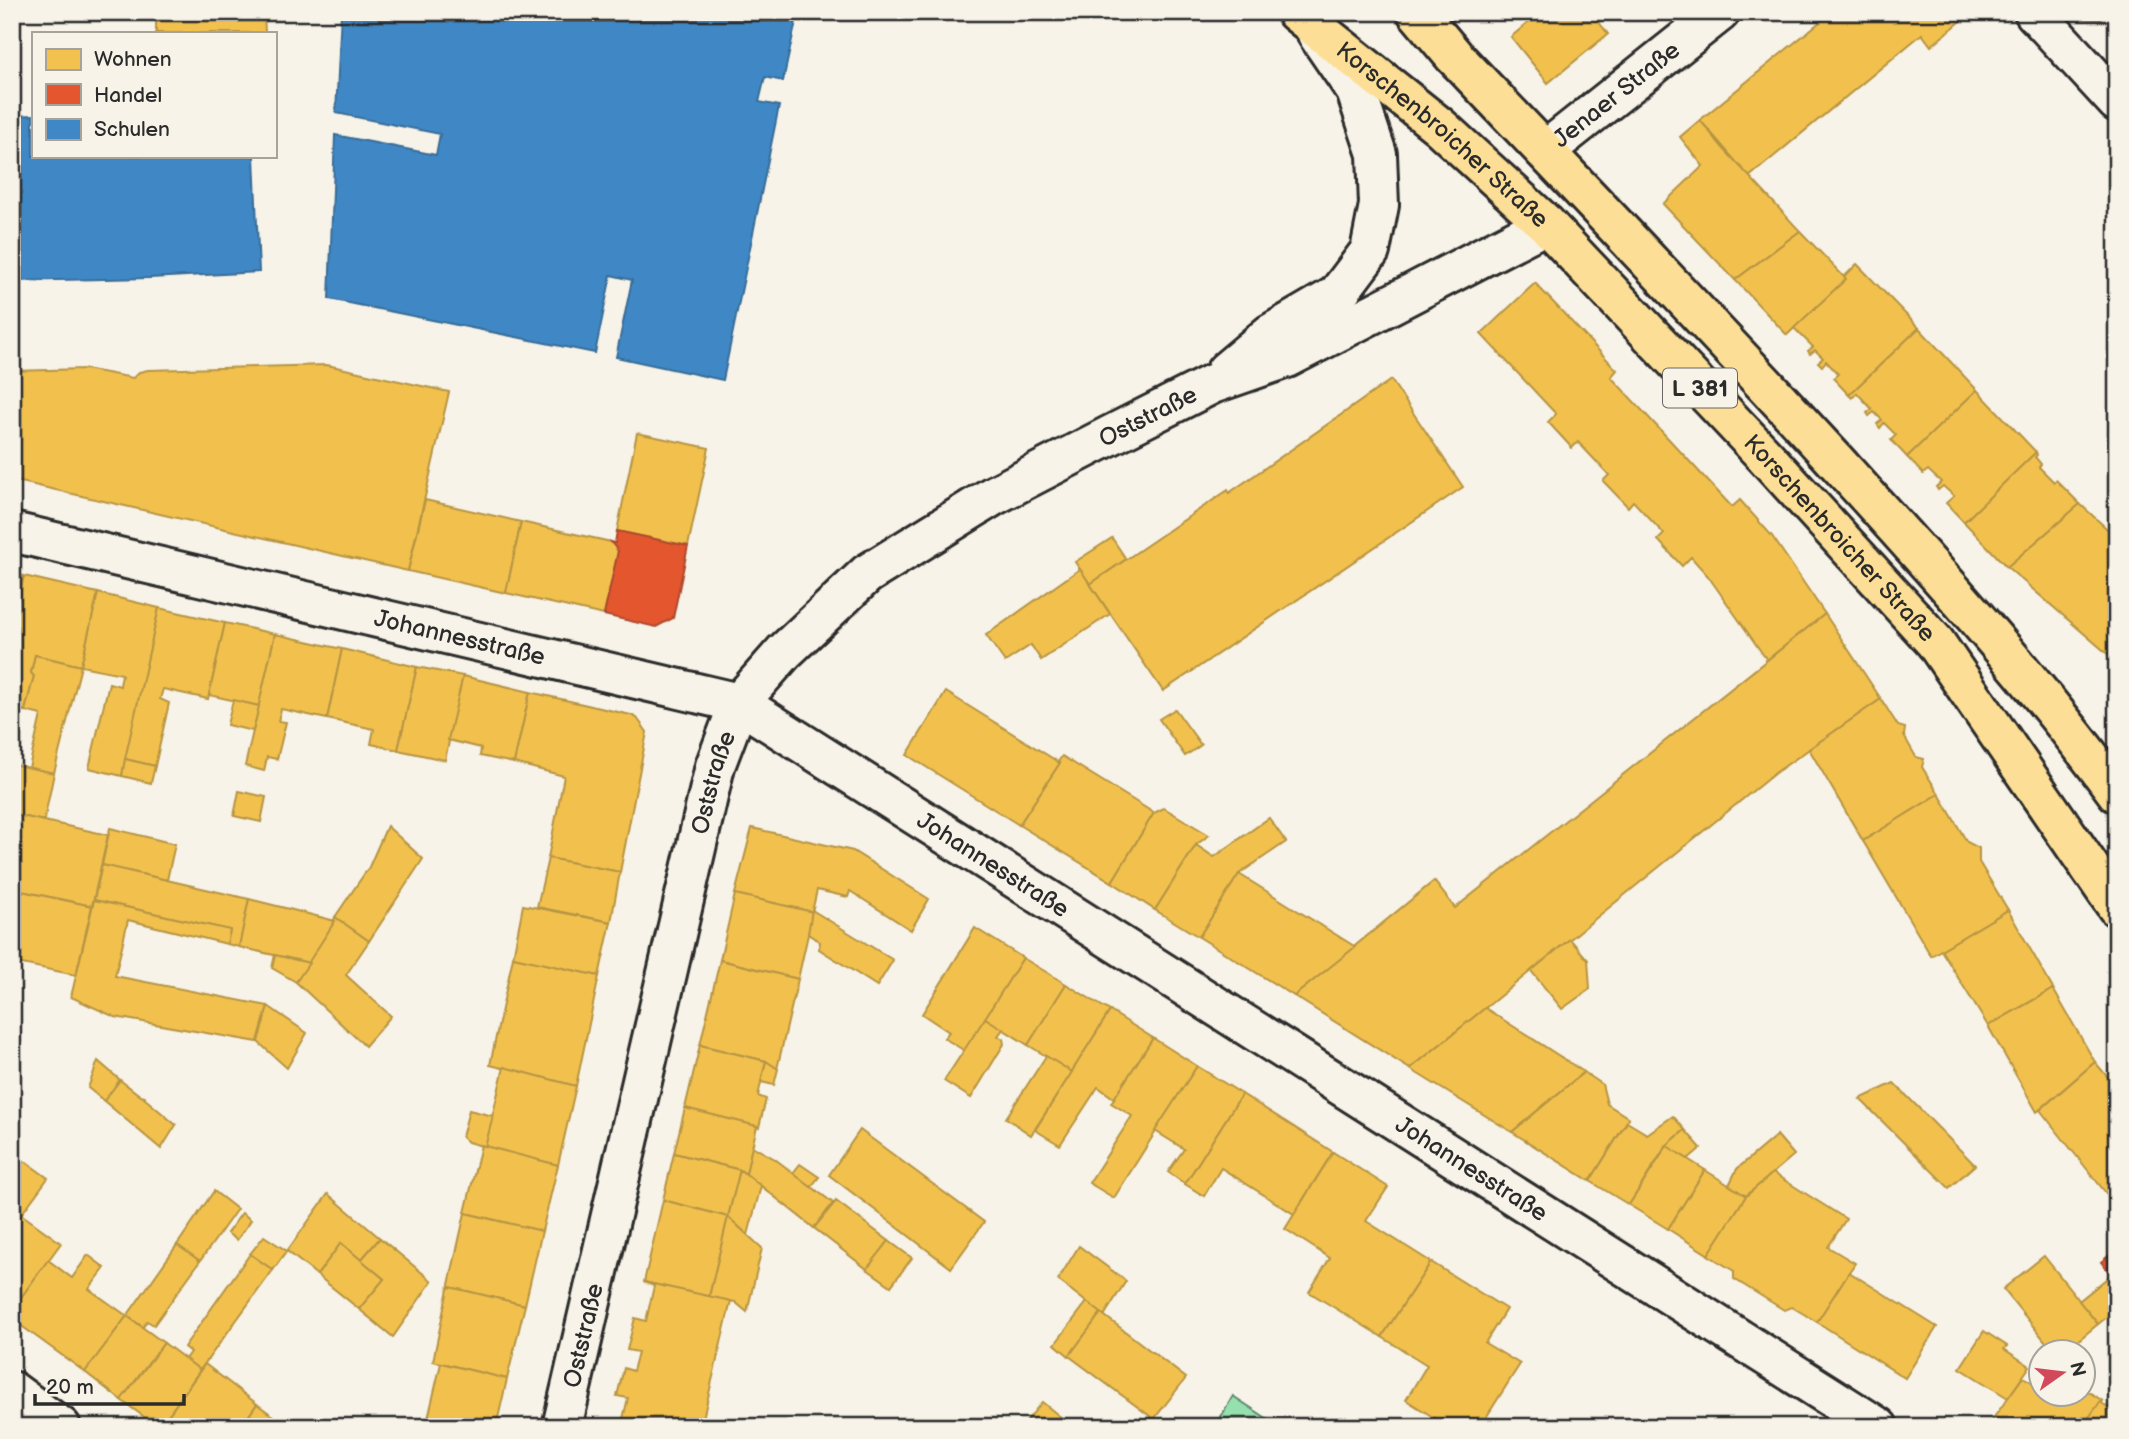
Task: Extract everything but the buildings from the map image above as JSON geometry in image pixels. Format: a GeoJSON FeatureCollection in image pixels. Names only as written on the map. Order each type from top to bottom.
{"type":"FeatureCollection","features":[{"type":"Feature","properties":{"kind":"main road","name":"Korschenbroicher Straße"},"geometry":{"type":"LineString","coordinates":[[1417,12],[1454,56],[1796,417],[1962,599],[2086,750],[2117,793]]}},
{"type":"Feature","properties":{"kind":"main road","name":"Korschenbroicher Straße"},"geometry":{"type":"LineString","coordinates":[[1303,18],[1439,127],[1546,224],[1775,467],[1935,642],[2117,907]]}},
{"type":"Feature","properties":{"kind":"street","name":"Jenaer Straße"},"geometry":{"type":"LineString","coordinates":[[1545,151],[1720,12]]}},
{"type":"Feature","properties":{"kind":"street"},"geometry":{"type":"LineString","coordinates":[[2034,12],[2117,102]]}},
{"type":"Feature","properties":{"kind":"street","name":"Oststraße"},"geometry":{"type":"LineString","coordinates":[[1212,384],[1270,334],[1337,295],[1370,251],[1379,205],[1377,154],[1356,90],[1303,18]]}},
{"type":"Feature","properties":{"kind":"street","name":"Oststraße"},"geometry":{"type":"LineString","coordinates":[[562,1427],[715,766],[739,703],[784,652],[867,574],[993,496],[1212,384],[1287,358],[1546,224]]}},
{"type":"Feature","properties":{"kind":"street","name":"Johannesstraße"},"geometry":{"type":"LineString","coordinates":[[12,532],[739,703],[1878,1427]]}},
{"type":"Feature","properties":{"kind":"street"},"geometry":{"type":"LineString","coordinates":[[12,1391],[61,1427]]}},
{"type":"Feature","properties":{"kind":"green space"},"geometry":{"type":"Polygon","coordinates":[[[1233,1396],[1280,1427],[1215,1427],[1233,1396]]]}}]}
